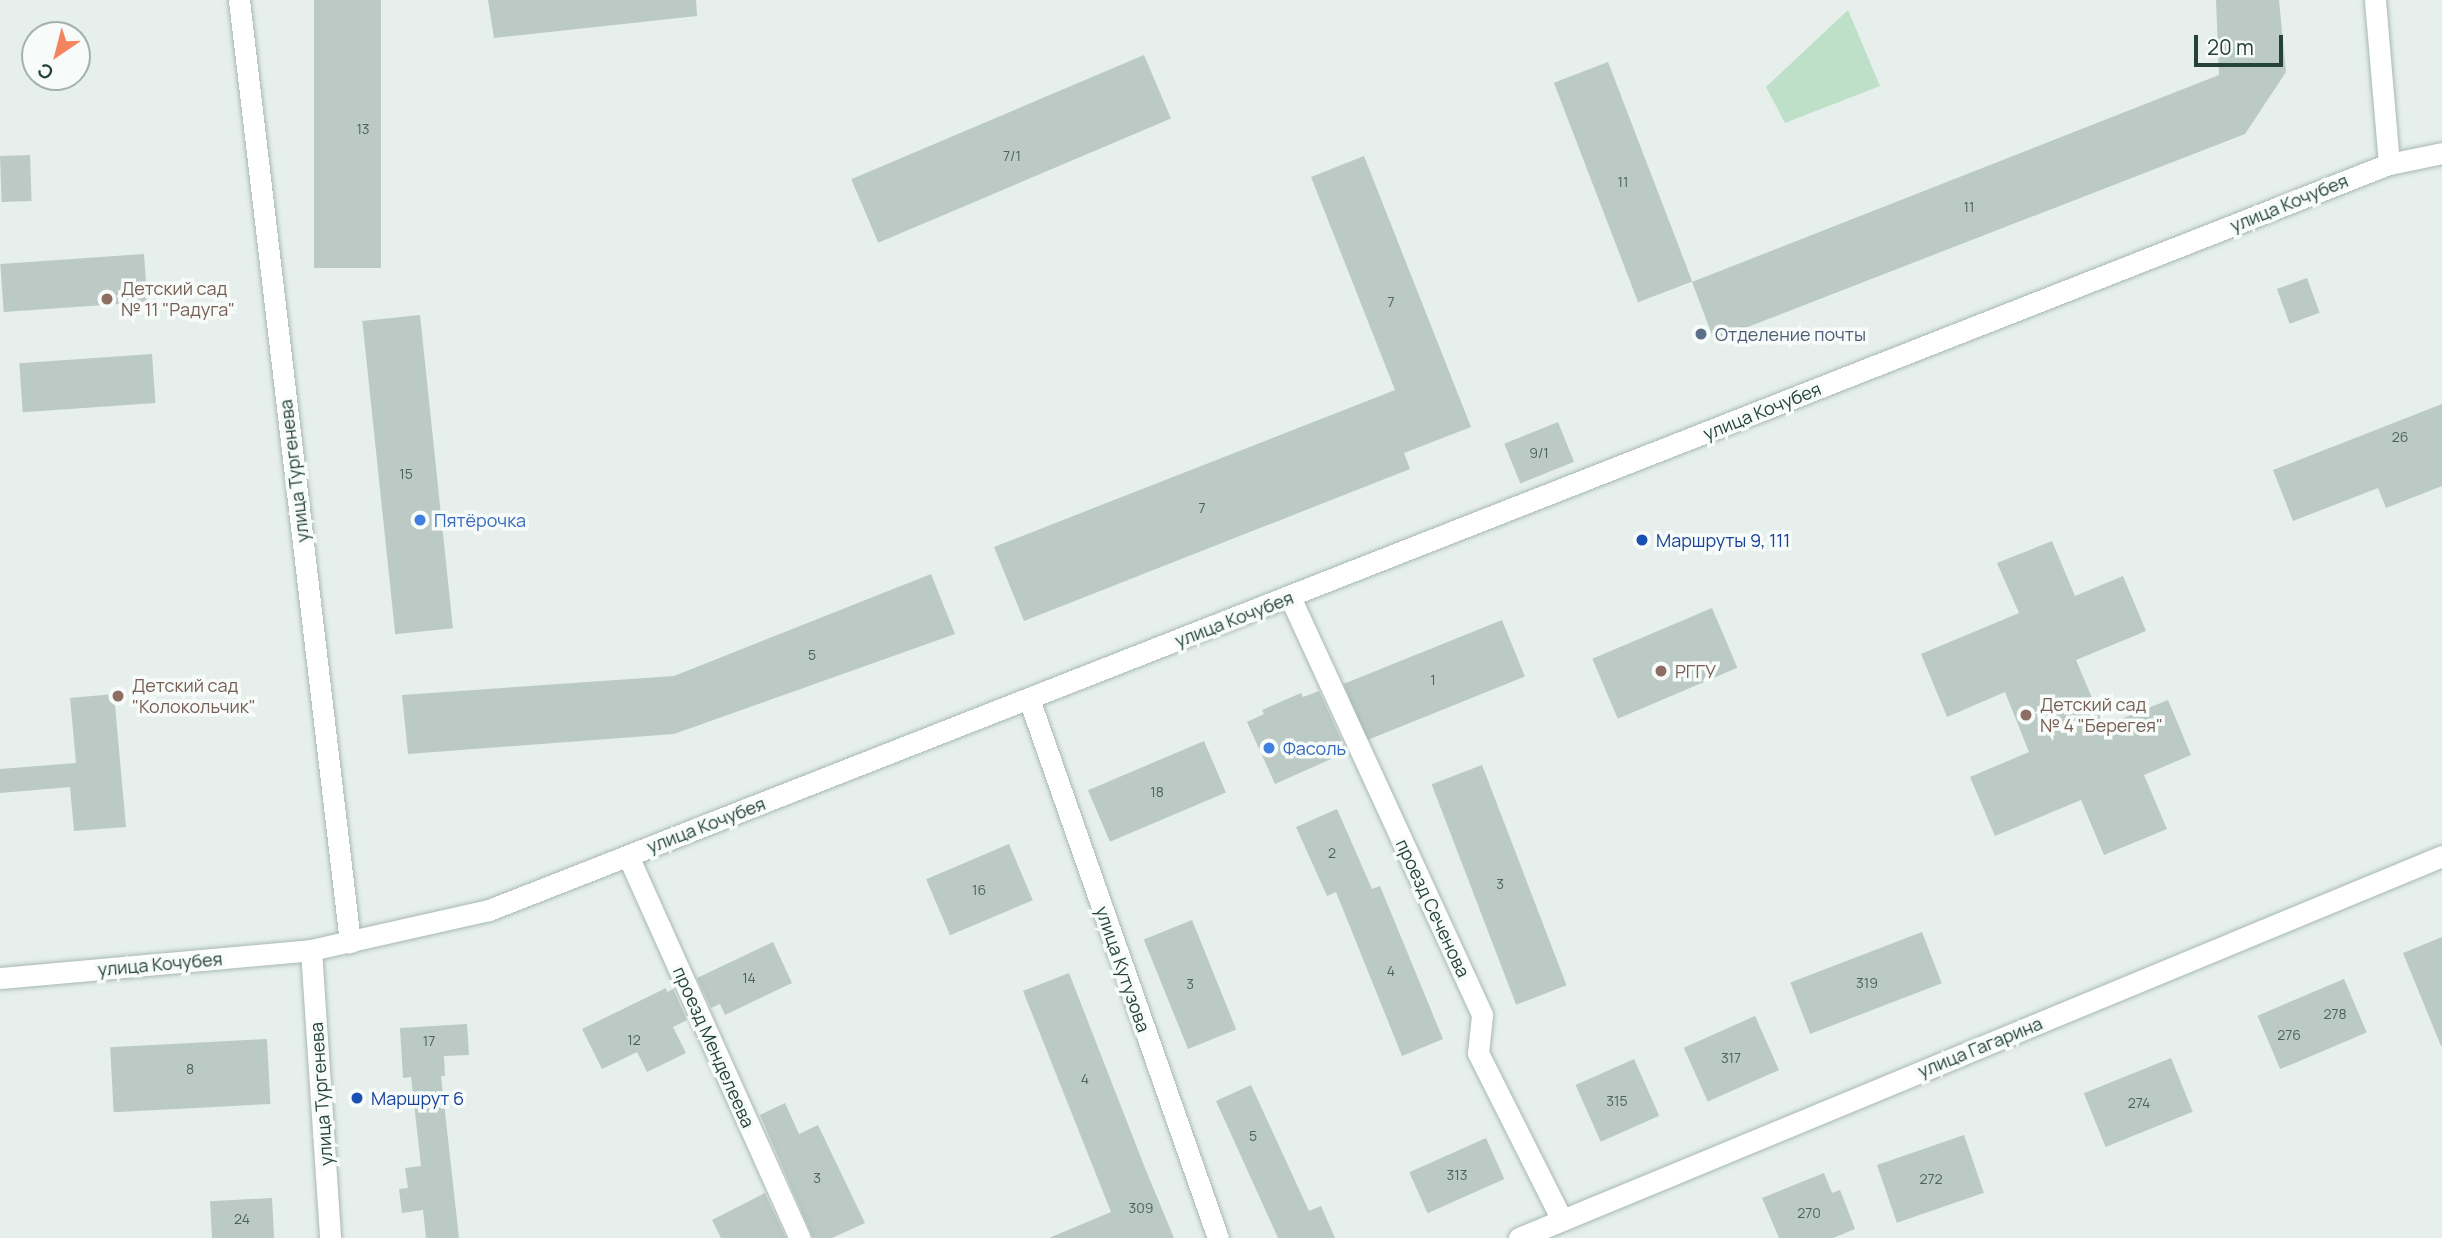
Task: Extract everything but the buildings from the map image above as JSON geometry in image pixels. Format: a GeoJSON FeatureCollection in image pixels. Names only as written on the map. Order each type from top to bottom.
{"type":"FeatureCollection","features":[{"type":"Feature","properties":{"kind":"street","name":"улица Тургенева"},"geometry":{"type":"LineString","coordinates":[[239,0],[350,942]]}},
{"type":"Feature","properties":{"kind":"street"},"geometry":{"type":"LineString","coordinates":[[2375,0],[2389,164]]}},
{"type":"Feature","properties":{"kind":"street","name":"улица Кочубея"},"geometry":{"type":"LineString","coordinates":[[0,978],[311,950],[489,910],[2389,164],[2442,153]]}},
{"type":"Feature","properties":{"kind":"street","name":"проезд Сеченова"},"geometry":{"type":"LineString","coordinates":[[1290,597],[1482,1015],[1478,1054],[1562,1220]]}},
{"type":"Feature","properties":{"kind":"street","name":"улица Кутузова"},"geometry":{"type":"LineString","coordinates":[[1029,699],[1218,1238]]}},
{"type":"Feature","properties":{"kind":"street","name":"проезд Менделеева"},"geometry":{"type":"LineString","coordinates":[[628,856],[800,1238]]}},
{"type":"Feature","properties":{"kind":"street","name":"улица Гагарина"},"geometry":{"type":"LineString","coordinates":[[1519,1238],[2442,856]]}},
{"type":"Feature","properties":{"kind":"street","name":"улица Тургенева"},"geometry":{"type":"LineString","coordinates":[[311,950],[330,1238]]}},
{"type":"Feature","properties":{"kind":"green space"},"geometry":{"type":"Polygon","coordinates":[[[1848,10],[1880,86],[1785,123],[1766,87],[1848,10]]]}},
{"type":"Feature","properties":{"kind":"place","name":"Детский сад № 11 \"Радуга\""},"geometry":{"type":"Point","coordinates":[107,299]}},
{"type":"Feature","properties":{"kind":"place","name":"Отделение почты"},"geometry":{"type":"Point","coordinates":[1701,334]}},
{"type":"Feature","properties":{"kind":"place","name":"Пятёрочка"},"geometry":{"type":"Point","coordinates":[420,520]}},
{"type":"Feature","properties":{"kind":"place","name":"Маршруты 9, 111"},"geometry":{"type":"Point","coordinates":[1642,540]}},
{"type":"Feature","properties":{"kind":"place","name":"РГГУ"},"geometry":{"type":"Point","coordinates":[1661,671]}},
{"type":"Feature","properties":{"kind":"place","name":"Детский сад \"Колокольчик\""},"geometry":{"type":"Point","coordinates":[118,696]}},
{"type":"Feature","properties":{"kind":"place","name":"Детский сад № 4 \"Берегея\""},"geometry":{"type":"Point","coordinates":[2026,715]}},
{"type":"Feature","properties":{"kind":"place","name":"Фасоль"},"geometry":{"type":"Point","coordinates":[1269,748]}},
{"type":"Feature","properties":{"kind":"place","name":"Маршрут 6"},"geometry":{"type":"Point","coordinates":[357,1098]}}]}
